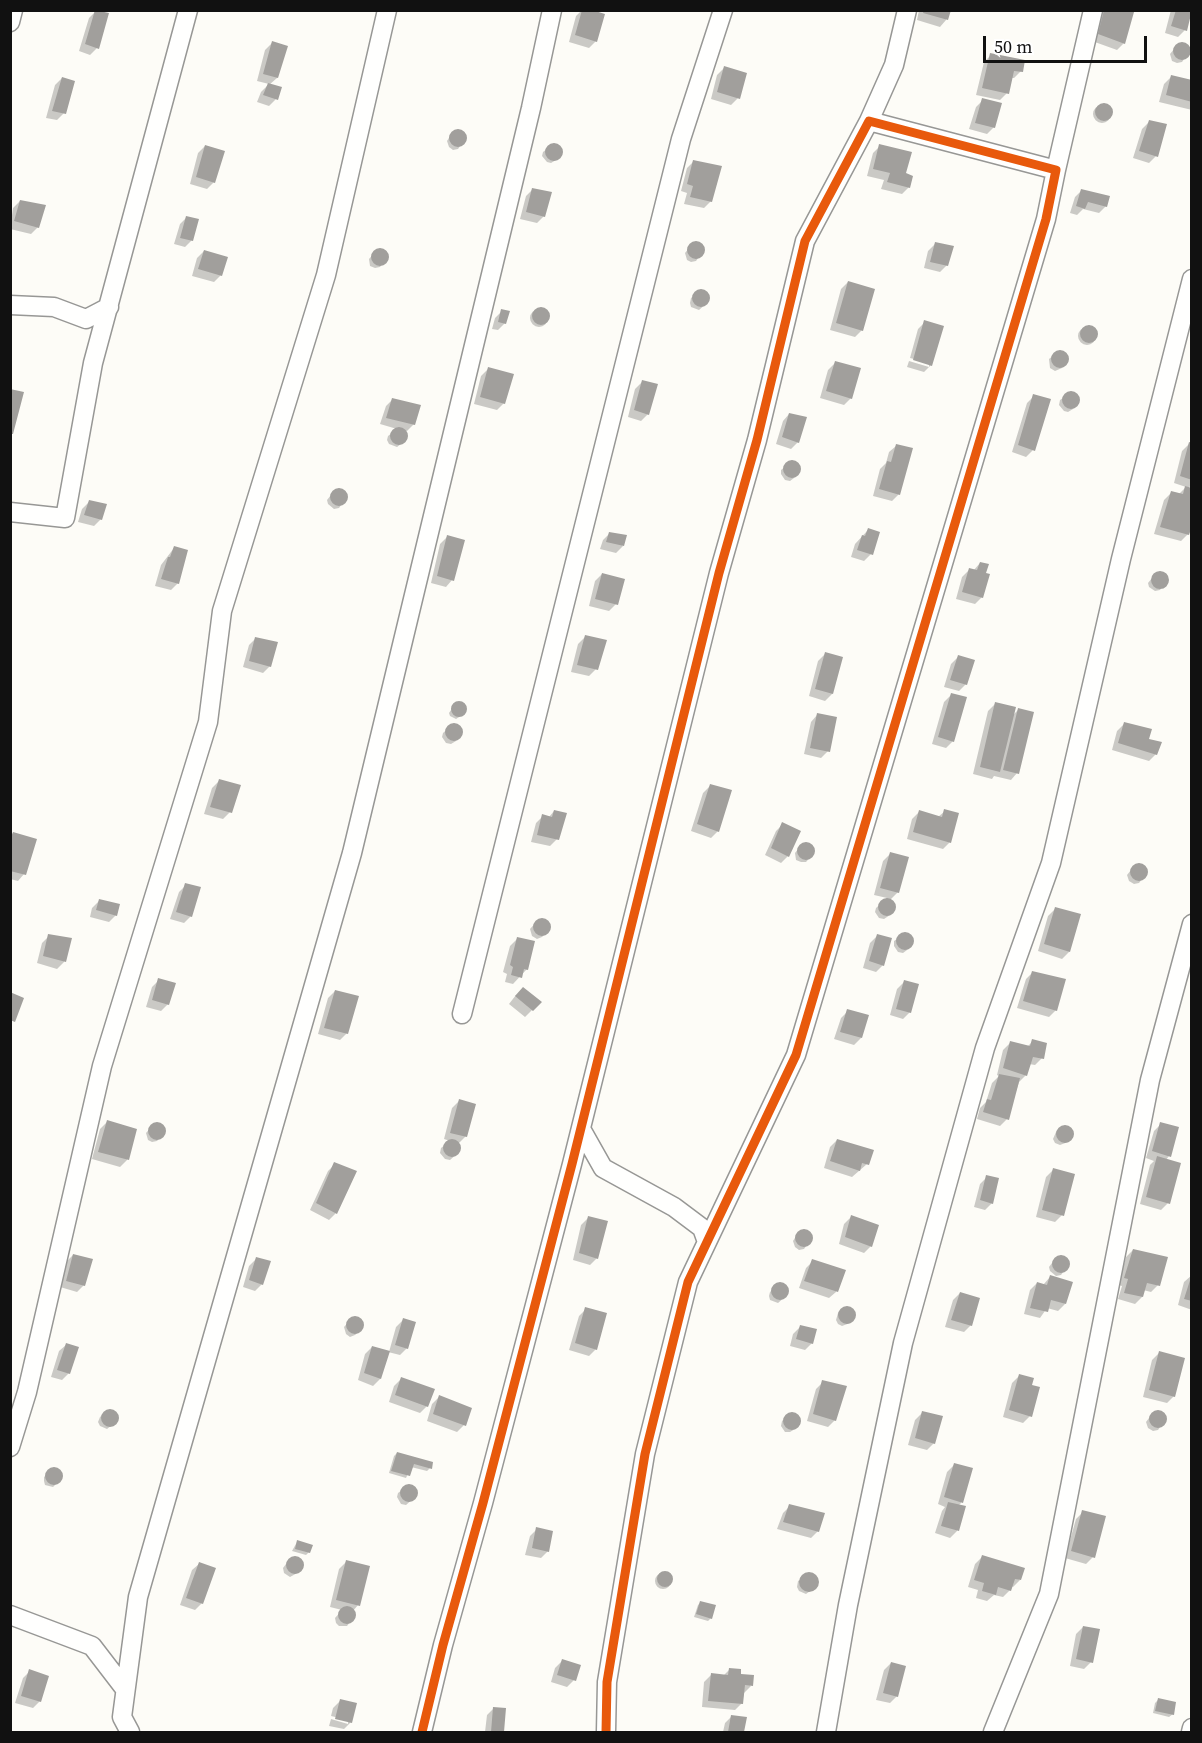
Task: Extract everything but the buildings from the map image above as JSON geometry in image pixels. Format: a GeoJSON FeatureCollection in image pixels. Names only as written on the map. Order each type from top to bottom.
{"type":"FeatureCollection","features":[{"type":"Feature","properties":{"kind":"street"},"geometry":{"type":"LineString","coordinates":[[10,22],[13,10]]}},
{"type":"Feature","properties":{"kind":"street"},"geometry":{"type":"LineString","coordinates":[[10,512],[65,518],[93,363],[188,10]]}},
{"type":"Feature","properties":{"kind":"street"},"geometry":{"type":"LineString","coordinates":[[10,1447],[27,1392],[102,1066],[208,722],[222,610],[326,275],[387,10]]}},
{"type":"Feature","properties":{"kind":"street"},"geometry":{"type":"LineString","coordinates":[[130,1732],[122,1717],[138,1597],[352,853],[521,151],[552,10]]}},
{"type":"Feature","properties":{"kind":"street"},"geometry":{"type":"LineString","coordinates":[[462,1014],[681,140],[723,10]]}},
{"type":"Feature","properties":{"kind":"street"},"geometry":{"type":"LineString","coordinates":[[422,1732],[442,1645],[483,1503],[581,1129],[716,584],[757,440],[805,241],[869,121],[894,65],[907,10]]}},
{"type":"Feature","properties":{"kind":"street"},"geometry":{"type":"LineString","coordinates":[[606,1732],[607,1682],[645,1454],[688,1282],[796,1055],[1043,231],[1092,10]]}},
{"type":"Feature","properties":{"kind":"street"},"geometry":{"type":"LineString","coordinates":[[869,121],[1056,170]]}},
{"type":"Feature","properties":{"kind":"street"},"geometry":{"type":"LineString","coordinates":[[826,1732],[848,1605],[903,1343],[985,1048],[1051,863],[1121,559],[1191,279]]}},
{"type":"Feature","properties":{"kind":"street"},"geometry":{"type":"LineString","coordinates":[[10,305],[54,307],[86,319],[109,307]]}},
{"type":"Feature","properties":{"kind":"street"},"geometry":{"type":"LineString","coordinates":[[993,1732],[1049,1594],[1150,1080],[1191,924]]}},
{"type":"Feature","properties":{"kind":"street"},"geometry":{"type":"LineString","coordinates":[[581,1129],[603,1168],[674,1207],[702,1228],[707,1242]]}},
{"type":"Feature","properties":{"kind":"street"},"geometry":{"type":"LineString","coordinates":[[10,1615],[92,1646],[125,1689]]}},
{"type":"Feature","properties":{"kind":"cycle path"},"geometry":{"type":"LineString","coordinates":[[422,1732],[443,1645],[483,1503],[572,1164],[719,573],[757,440],[805,241],[869,121],[1056,170],[1046,219],[796,1055],[688,1282],[645,1454],[607,1682],[606,1732]]}}]}
